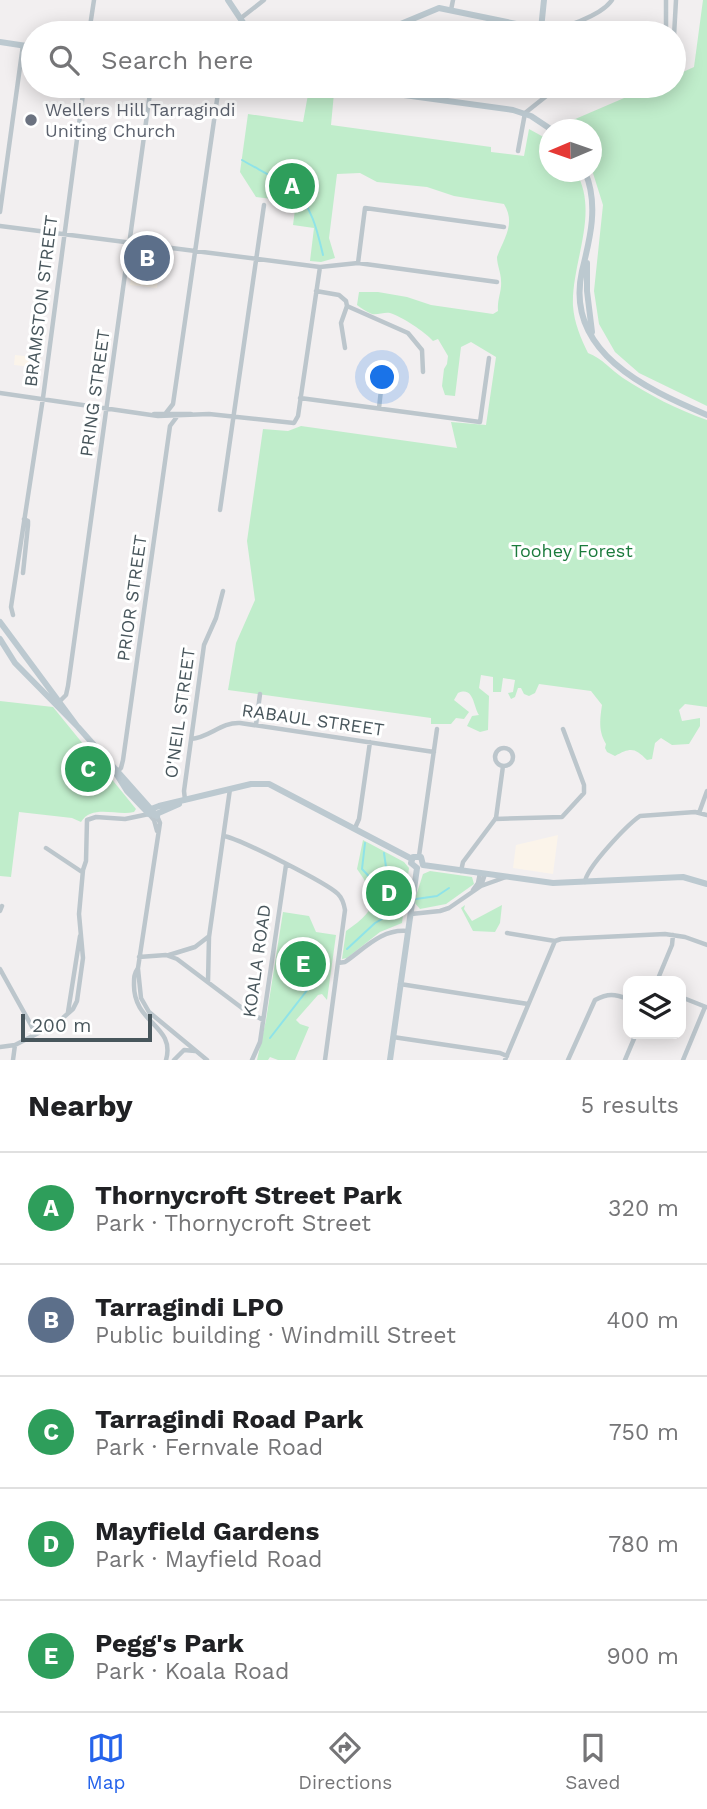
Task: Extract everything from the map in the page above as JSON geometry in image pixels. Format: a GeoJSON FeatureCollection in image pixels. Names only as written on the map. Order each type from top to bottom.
{"type":"FeatureCollection","features":[{"type":"Feature","properties":{"kind":"street"},"geometry":{"type":"LineString","coordinates":[[90,21],[93,0]]}},
{"type":"Feature","properties":{"kind":"street"},"geometry":{"type":"LineString","coordinates":[[228,0],[243,21]]}},
{"type":"Feature","properties":{"kind":"street"},"geometry":{"type":"LineString","coordinates":[[241,18],[264,0]]}},
{"type":"Feature","properties":{"kind":"street"},"geometry":{"type":"LineString","coordinates":[[451,10],[453,0]]}},
{"type":"Feature","properties":{"kind":"street"},"geometry":{"type":"LineString","coordinates":[[542,21],[544,0]]}},
{"type":"Feature","properties":{"kind":"street"},"geometry":{"type":"LineString","coordinates":[[578,21],[600,12],[612,0]]}},
{"type":"Feature","properties":{"kind":"street"},"geometry":{"type":"LineString","coordinates":[[666,0],[666,21]]}},
{"type":"Feature","properties":{"kind":"street"},"geometry":{"type":"LineString","coordinates":[[675,21],[676,0]]}},
{"type":"Feature","properties":{"kind":"street"},"geometry":{"type":"LineString","coordinates":[[406,21],[434,9],[502,21]]}},
{"type":"Feature","properties":{"kind":"street"},"geometry":{"type":"LineString","coordinates":[[0,42],[21,45]]}},
{"type":"Feature","properties":{"kind":"street"},"geometry":{"type":"LineString","coordinates":[[0,212],[21,60]]}},
{"type":"Feature","properties":{"kind":"street","name":"BRAMSTON STREET"},"geometry":{"type":"LineString","coordinates":[[13,615],[11,607],[43,398],[82,98]]}},
{"type":"Feature","properties":{"kind":"street","name":"PRING STREET"},"geometry":{"type":"LineString","coordinates":[[60,701],[66,695],[68,686],[149,98]]}},
{"type":"Feature","properties":{"kind":"street"},"geometry":{"type":"LineString","coordinates":[[165,415],[173,404],[217,98]]}},
{"type":"Feature","properties":{"kind":"street"},"geometry":{"type":"LineString","coordinates":[[424,98],[525,113],[539,122]]}},
{"type":"Feature","properties":{"kind":"street"},"geometry":{"type":"LineString","coordinates":[[518,151],[525,113],[544,98]]}},
{"type":"Feature","properties":{"kind":"street"},"geometry":{"type":"LineString","coordinates":[[588,182],[593,213],[587,261],[592,334],[606,357],[633,378],[668,398],[707,415]]}},
{"type":"Feature","properties":{"kind":"street"},"geometry":{"type":"LineString","coordinates":[[220,509],[264,205]]}},
{"type":"Feature","properties":{"kind":"street"},"geometry":{"type":"LineString","coordinates":[[358,262],[365,208],[504,227]]}},
{"type":"Feature","properties":{"kind":"street"},"geometry":{"type":"LineString","coordinates":[[0,226],[320,267],[358,262],[497,282]]}},
{"type":"Feature","properties":{"kind":"street"},"geometry":{"type":"LineString","coordinates":[[0,393],[154,414],[233,417],[289,424],[295,422],[320,267]]}},
{"type":"Feature","properties":{"kind":"street"},"geometry":{"type":"LineString","coordinates":[[316,291],[342,297],[347,306],[408,333],[422,350],[423,372]]}},
{"type":"Feature","properties":{"kind":"street"},"geometry":{"type":"LineString","coordinates":[[345,348],[341,323],[347,306]]}},
{"type":"Feature","properties":{"kind":"street"},"geometry":{"type":"LineString","coordinates":[[300,398],[480,422],[489,358]]}},
{"type":"Feature","properties":{"kind":"street"},"geometry":{"type":"LineString","coordinates":[[379,408],[384,363]]}},
{"type":"Feature","properties":{"kind":"street"},"geometry":{"type":"LineString","coordinates":[[173,404],[178,415]]}},
{"type":"Feature","properties":{"kind":"street"},"geometry":{"type":"LineString","coordinates":[[165,415],[170,426]]}},
{"type":"Feature","properties":{"kind":"street","name":"PRIOR STREET"},"geometry":{"type":"LineString","coordinates":[[116,773],[123,760],[170,426],[178,415]]}},
{"type":"Feature","properties":{"kind":"street","name":"BRAMSTON STREET"},"geometry":{"type":"LineString","coordinates":[[23,573],[28,525],[28,521],[24,519]]}},
{"type":"Feature","properties":{"kind":"street","name":"O'NEIL STREET"},"geometry":{"type":"LineString","coordinates":[[183,802],[205,639],[216,618],[223,591]]}},
{"type":"Feature","properties":{"kind":"street"},"geometry":{"type":"LineString","coordinates":[[0,622],[127,791],[152,813],[157,831],[139,957],[139,991],[142,1003],[153,1017],[207,1060]]}},
{"type":"Feature","properties":{"kind":"street"},"geometry":{"type":"LineString","coordinates":[[0,639],[15,663],[53,700],[69,721],[78,727]]}},
{"type":"Feature","properties":{"kind":"street"},"geometry":{"type":"LineString","coordinates":[[256,725],[260,694]]}},
{"type":"Feature","properties":{"kind":"street","name":"RABAUL STREET"},"geometry":{"type":"LineString","coordinates":[[191,739],[202,737],[229,723],[434,752]]}},
{"type":"Feature","properties":{"kind":"street"},"geometry":{"type":"LineString","coordinates":[[438,729],[416,858],[412,865],[555,883],[686,877],[707,884]]}},
{"type":"Feature","properties":{"kind":"street"},"geometry":{"type":"LineString","coordinates":[[495,819],[562,817],[583,794],[584,785],[564,729]]}},
{"type":"Feature","properties":{"kind":"street"},"geometry":{"type":"LineString","coordinates":[[355,828],[359,819],[370,742]]}},
{"type":"Feature","properties":{"kind":"street"},"geometry":{"type":"LineString","coordinates":[[461,871],[463,862],[495,819],[503,766]]}},
{"type":"Feature","properties":{"kind":"street"},"geometry":{"type":"LineString","coordinates":[[0,1047],[15,1045],[56,1024],[68,1013],[80,936],[82,872],[86,861],[88,819],[125,819],[230,789],[258,783],[269,784],[416,858]]}},
{"type":"Feature","properties":{"kind":"street"},"geometry":{"type":"LineString","coordinates":[[208,982],[208,937],[230,789]]}},
{"type":"Feature","properties":{"kind":"street"},"geometry":{"type":"LineString","coordinates":[[699,813],[707,791]]}},
{"type":"Feature","properties":{"kind":"street"},"geometry":{"type":"LineString","coordinates":[[585,882],[593,865],[636,818],[645,815],[707,815]]}},
{"type":"Feature","properties":{"kind":"street"},"geometry":{"type":"LineString","coordinates":[[223,836],[237,839],[338,894],[345,909],[325,1060]]}},
{"type":"Feature","properties":{"kind":"street"},"geometry":{"type":"LineString","coordinates":[[46,848],[82,872]]}},
{"type":"Feature","properties":{"kind":"street","name":"KOALA ROAD"},"geometry":{"type":"LineString","coordinates":[[252,1060],[258,1048],[263,1020],[286,865]]}},
{"type":"Feature","properties":{"kind":"street"},"geometry":{"type":"LineString","coordinates":[[390,1060],[410,914],[420,866]]}},
{"type":"Feature","properties":{"kind":"street"},"geometry":{"type":"LineString","coordinates":[[481,886],[482,874]]}},
{"type":"Feature","properties":{"kind":"street"},"geometry":{"type":"LineString","coordinates":[[472,891],[482,874]]}},
{"type":"Feature","properties":{"kind":"street"},"geometry":{"type":"LineString","coordinates":[[410,914],[445,910],[481,886],[507,877]]}},
{"type":"Feature","properties":{"kind":"street"},"geometry":{"type":"LineString","coordinates":[[338,963],[345,962],[387,933],[408,931]]}},
{"type":"Feature","properties":{"kind":"street"},"geometry":{"type":"LineString","coordinates":[[507,933],[555,941],[673,935],[707,946]]}},
{"type":"Feature","properties":{"kind":"street"},"geometry":{"type":"LineString","coordinates":[[659,976],[672,945],[673,935]]}},
{"type":"Feature","properties":{"kind":"street"},"geometry":{"type":"LineString","coordinates":[[139,957],[169,956],[195,947],[208,937]]}},
{"type":"Feature","properties":{"kind":"street"},"geometry":{"type":"LineString","coordinates":[[393,1037],[500,1053],[506,1058],[555,941]]}},
{"type":"Feature","properties":{"kind":"street"},"geometry":{"type":"LineString","coordinates":[[169,956],[263,1020]]}},
{"type":"Feature","properties":{"kind":"street"},"geometry":{"type":"LineString","coordinates":[[138,968],[134,979],[136,1003],[142,1014],[165,1036],[168,1047],[166,1060]]}},
{"type":"Feature","properties":{"kind":"street"},"geometry":{"type":"LineString","coordinates":[[0,969],[36,1034]]}},
{"type":"Feature","properties":{"kind":"street"},"geometry":{"type":"LineString","coordinates":[[400,984],[528,1004]]}},
{"type":"Feature","properties":{"kind":"street"},"geometry":{"type":"LineString","coordinates":[[568,1060],[595,1000],[613,994],[623,997]]}},
{"type":"Feature","properties":{"kind":"street"},"geometry":{"type":"LineString","coordinates":[[683,1060],[706,1007],[686,999]]}},
{"type":"Feature","properties":{"kind":"street"},"geometry":{"type":"LineString","coordinates":[[174,1060],[181,1051],[179,1037]]}},
{"type":"Feature","properties":{"kind":"street"},"geometry":{"type":"LineString","coordinates":[[625,1060],[634,1039]]}},
{"type":"Feature","properties":{"kind":"street"},"geometry":{"type":"LineString","coordinates":[[13,1060],[15,1045]]}},
{"type":"Feature","properties":{"kind":"street"},"geometry":{"type":"LineString","coordinates":[[181,1051],[195,1051]]}},
{"type":"Feature","properties":{"kind":"shaded area"},"geometry":{"type":"Polygon","coordinates":[[[135,255],[156,256],[155,264],[151,267],[132,266],[135,255]]]}},
{"type":"Feature","properties":{"kind":"shaded area"},"geometry":{"type":"Polygon","coordinates":[[[132,272],[158,279],[157,288],[130,285],[132,272]]]}},
{"type":"Feature","properties":{"kind":"shaded area"},"geometry":{"type":"Polygon","coordinates":[[[15,355],[41,358],[40,368],[14,365],[15,355]]]}},
{"type":"Feature","properties":{"kind":"shaded area"},"geometry":{"type":"Polygon","coordinates":[[[558,835],[553,874],[513,868],[516,845],[558,835]]]}},
{"type":"Feature","properties":{"kind":"green space"},"geometry":{"type":"Polygon","coordinates":[[[703,0],[707,0],[707,406],[639,373],[615,352],[599,324],[594,291],[603,205],[596,182],[602,182],[602,119],[575,119],[624,98],[686,98],[686,71],[694,67],[703,0]]]}},
{"type":"Feature","properties":{"kind":"green space","name":"Toohey Forest"},"geometry":{"type":"Polygon","coordinates":[[[307,98],[334,98],[331,125],[491,147],[491,152],[524,156],[529,129],[539,134],[539,182],[580,182],[585,221],[573,306],[578,330],[588,353],[643,390],[707,420],[707,707],[685,704],[679,710],[682,721],[700,718],[700,726],[689,744],[672,745],[661,738],[655,743],[652,759],[647,760],[632,750],[615,756],[605,748],[600,725],[602,705],[591,691],[539,684],[535,693],[529,696],[518,688],[515,697],[511,699],[508,693],[513,692],[515,680],[503,678],[501,692],[493,692],[493,677],[481,675],[479,688],[489,696],[488,730],[480,732],[467,726],[472,716],[479,715],[467,692],[458,693],[454,700],[469,712],[464,719],[456,718],[451,724],[431,724],[431,718],[228,690],[236,643],[255,600],[247,541],[263,429],[288,431],[301,426],[457,448],[451,422],[486,425],[496,357],[471,342],[461,347],[455,396],[445,395],[442,386],[448,356],[438,339],[433,341],[395,315],[372,314],[357,305],[359,292],[378,292],[431,305],[493,314],[498,311],[501,285],[497,257],[509,225],[504,204],[454,196],[427,187],[377,182],[360,173],[337,174],[329,238],[335,258],[321,262],[310,261],[314,228],[293,225],[296,202],[256,197],[240,172],[248,114],[303,122],[307,98]]]}},
{"type":"Feature","properties":{"kind":"green space"},"geometry":{"type":"Polygon","coordinates":[[[0,701],[53,707],[136,809],[127,813],[91,813],[81,822],[72,818],[19,812],[11,877],[0,876],[0,701]]]}},
{"type":"Feature","properties":{"kind":"green space"},"geometry":{"type":"Polygon","coordinates":[[[363,840],[404,862],[409,868],[402,923],[380,932],[342,959],[346,931],[364,916],[372,903],[369,889],[357,869],[363,840]]]}},
{"type":"Feature","properties":{"kind":"green space"},"geometry":{"type":"Polygon","coordinates":[[[430,871],[472,877],[474,884],[446,904],[420,909],[414,902],[423,874],[430,871]]]}},
{"type":"Feature","properties":{"kind":"green space"},"geometry":{"type":"Polygon","coordinates":[[[465,905],[464,909],[472,921],[502,905],[500,923],[495,932],[473,931],[461,908],[465,905]]]}},
{"type":"Feature","properties":{"kind":"green space"},"geometry":{"type":"Polygon","coordinates":[[[283,912],[309,916],[316,932],[336,935],[327,1000],[322,994],[318,995],[296,1020],[309,1027],[295,1060],[270,1057],[268,1060],[257,1060],[266,1020],[283,912]]]}},
{"type":"Feature","properties":{"kind":"waterway"},"geometry":{"type":"LineString","coordinates":[[242,160],[282,182],[300,197],[313,220],[323,255]]}},
{"type":"Feature","properties":{"kind":"waterway"},"geometry":{"type":"LineString","coordinates":[[365,843],[362,869],[395,904]]}},
{"type":"Feature","properties":{"kind":"waterway"},"geometry":{"type":"LineString","coordinates":[[378,887],[387,874],[384,853]]}},
{"type":"Feature","properties":{"kind":"waterway"},"geometry":{"type":"LineString","coordinates":[[416,899],[437,896],[449,888]]}},
{"type":"Feature","properties":{"kind":"waterway"},"geometry":{"type":"LineString","coordinates":[[347,949],[375,923],[389,915],[395,905],[405,901]]}},
{"type":"Feature","properties":{"kind":"waterway"},"geometry":{"type":"LineString","coordinates":[[270,1038],[329,962]]}},
{"type":"Feature","properties":{"kind":"place","name":"Wellers Hill Tarragindi Uniting Church"},"geometry":{"type":"Point","coordinates":[31,120]}},
{"type":"Feature","properties":{"kind":"place","name":"Thornycroft Street Park"},"geometry":{"type":"Point","coordinates":[292,186]}},
{"type":"Feature","properties":{"kind":"place","name":"Tarragindi LPO"},"geometry":{"type":"Point","coordinates":[147,258]}},
{"type":"Feature","properties":{"kind":"place","name":"Tarragindi Road Park"},"geometry":{"type":"Point","coordinates":[88,769]}},
{"type":"Feature","properties":{"kind":"place","name":"Mayfield Gardens"},"geometry":{"type":"Point","coordinates":[389,893]}},
{"type":"Feature","properties":{"kind":"place","name":"Pegg's Park"},"geometry":{"type":"Point","coordinates":[303,964]}}]}
